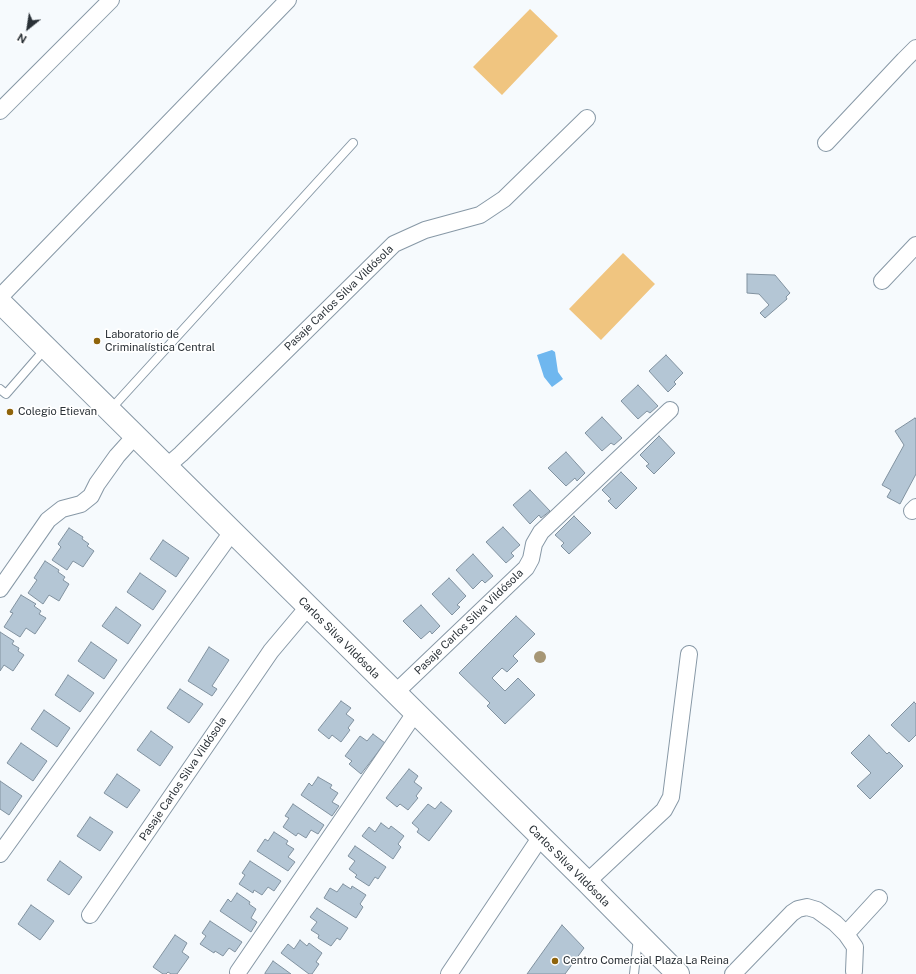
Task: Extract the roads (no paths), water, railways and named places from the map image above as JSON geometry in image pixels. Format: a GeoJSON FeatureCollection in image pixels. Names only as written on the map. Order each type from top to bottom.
{"type":"FeatureCollection","features":[{"type":"Feature","properties":{"kind":"street"},"geometry":{"type":"LineString","coordinates":[[0,110],[111,0]]}},
{"type":"Feature","properties":{"kind":"street"},"geometry":{"type":"LineString","coordinates":[[0,297],[288,0]]}},
{"type":"Feature","properties":{"kind":"street"},"geometry":{"type":"LineString","coordinates":[[826,143],[898,65],[916,48]]}},
{"type":"Feature","properties":{"kind":"street","name":"Pasaje Carlos Silva Vildósola"},"geometry":{"type":"LineString","coordinates":[[166,467],[394,244],[425,230],[480,215],[504,199],[587,118]]}},
{"type":"Feature","properties":{"kind":"street"},"geometry":{"type":"LineString","coordinates":[[882,281],[916,245]]}},
{"type":"Feature","properties":{"kind":"street","name":"Carlos Silva Vildósola"},"geometry":{"type":"LineString","coordinates":[[0,302],[540,838],[587,882],[678,974]]}},
{"type":"Feature","properties":{"kind":"street","name":"Pasaje Carlos Silva Vildósola"},"geometry":{"type":"LineString","coordinates":[[395,693],[526,568],[532,560],[534,544],[541,532],[670,410]]}},
{"type":"Feature","properties":{"kind":"street"},"geometry":{"type":"LineString","coordinates":[[0,589],[48,520],[62,508],[81,504],[91,496],[97,484],[117,456],[135,436]]}},
{"type":"Feature","properties":{"kind":"street"},"geometry":{"type":"LineString","coordinates":[[0,854],[232,532]]}},
{"type":"Feature","properties":{"kind":"street","name":"Pasaje Carlos Silva Vildósola"},"geometry":{"type":"LineString","coordinates":[[90,915],[272,651],[308,607]]}},
{"type":"Feature","properties":{"kind":"street"},"geometry":{"type":"LineString","coordinates":[[587,882],[664,810],[670,797],[689,654]]}},
{"type":"Feature","properties":{"kind":"street"},"geometry":{"type":"LineString","coordinates":[[238,972],[415,713]]}},
{"type":"Feature","properties":{"kind":"street"},"geometry":{"type":"LineString","coordinates":[[449,974],[540,838]]}},
{"type":"Feature","properties":{"kind":"street"},"geometry":{"type":"LineString","coordinates":[[846,934],[879,898]]}},
{"type":"Feature","properties":{"kind":"street"},"geometry":{"type":"LineString","coordinates":[[733,974],[792,913],[798,909],[807,907],[817,910],[835,923],[846,934],[855,948],[854,971]]}},
{"type":"Feature","properties":{"kind":"lane"},"geometry":{"type":"LineString","coordinates":[[110,411],[353,143]]}},
{"type":"Feature","properties":{"kind":"lane"},"geometry":{"type":"LineString","coordinates":[[0,389],[6,394],[46,348]]}},
{"type":"Feature","properties":{"kind":"lane"},"geometry":{"type":"LineString","coordinates":[[634,974],[639,935]]}},
{"type":"Feature","properties":{"kind":"water"},"geometry":{"type":"Polygon","coordinates":[[[552,350],[555,352],[558,372],[563,379],[552,387],[544,377],[537,355],[552,350]]]}},
{"type":"Feature","properties":{"kind":"place","name":"Laboratorio de Criminalística Central"},"geometry":{"type":"Point","coordinates":[97,341]}},
{"type":"Feature","properties":{"kind":"place","name":"Colegio Etievan"},"geometry":{"type":"Point","coordinates":[10,412]}},
{"type":"Feature","properties":{"kind":"place","name":"Centro Comercial Plaza La Reina"},"geometry":{"type":"Point","coordinates":[555,961]}}]}
